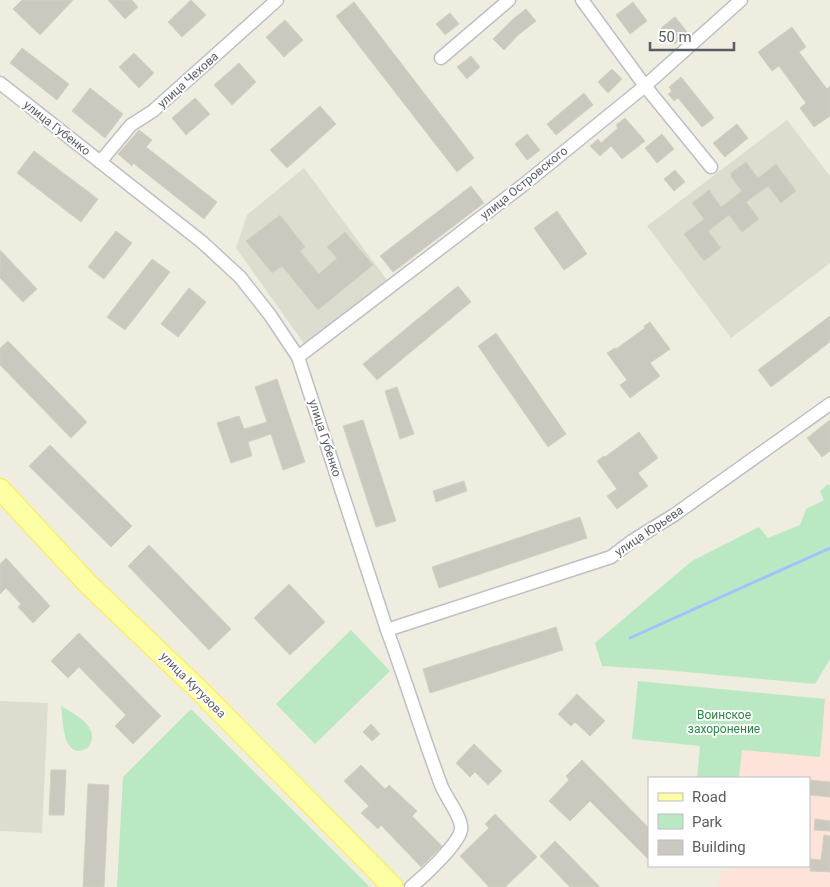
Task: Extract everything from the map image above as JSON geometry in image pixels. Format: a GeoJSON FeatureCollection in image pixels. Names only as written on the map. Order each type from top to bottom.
{"type":"FeatureCollection","features":[{"type":"Feature","properties":{"kind":"main road","name":"улица Кутузова"},"geometry":{"type":"LineString","coordinates":[[0,490],[88,584],[200,692],[391,885]]}},
{"type":"Feature","properties":{"kind":"street","name":"улица Чехова"},"geometry":{"type":"LineString","coordinates":[[100,162],[131,125],[153,111],[277,0]]}},
{"type":"Feature","properties":{"kind":"street"},"geometry":{"type":"LineString","coordinates":[[441,58],[509,0]]}},
{"type":"Feature","properties":{"kind":"street"},"geometry":{"type":"LineString","coordinates":[[582,0],[645,86],[711,167]]}},
{"type":"Feature","properties":{"kind":"street","name":"улица Островского"},"geometry":{"type":"LineString","coordinates":[[298,357],[522,186],[645,86],[741,0]]}},
{"type":"Feature","properties":{"kind":"street","name":"улица Губенко"},"geometry":{"type":"LineString","coordinates":[[0,83],[202,242],[240,277],[270,315],[298,357],[419,724],[444,794],[460,821],[461,830],[455,843],[411,887]]}},
{"type":"Feature","properties":{"kind":"street","name":"улица Юрьева"},"geometry":{"type":"LineString","coordinates":[[387,630],[611,557],[830,404]]}},
{"type":"Feature","properties":{"kind":"shaded area"},"geometry":{"type":"Polygon","coordinates":[[[787,120],[830,176],[830,263],[731,338],[647,226],[787,120]]]}},
{"type":"Feature","properties":{"kind":"shaded area"},"geometry":{"type":"Polygon","coordinates":[[[304,168],[387,280],[305,345],[236,248],[247,215],[304,168]]]}},
{"type":"Feature","properties":{"kind":"shaded area"},"geometry":{"type":"Polygon","coordinates":[[[830,698],[830,887],[719,887],[721,871],[730,871],[730,867],[810,867],[810,777],[739,777],[741,749],[819,757],[825,699],[830,698]]]}},
{"type":"Feature","properties":{"kind":"shaded area"},"geometry":{"type":"Polygon","coordinates":[[[0,701],[48,703],[42,833],[0,831],[0,701]]]}},
{"type":"Feature","properties":{"kind":"green space"},"geometry":{"type":"Polygon","coordinates":[[[827,485],[830,485],[830,659],[815,684],[602,666],[595,643],[692,561],[759,527],[768,538],[800,525],[806,509],[824,500],[820,491],[827,485]]]}},
{"type":"Feature","properties":{"kind":"green space"},"geometry":{"type":"Polygon","coordinates":[[[351,630],[390,671],[315,744],[276,704],[351,630]]]}},
{"type":"Feature","properties":{"kind":"green space","name":"Воинское захоронение"},"geometry":{"type":"Polygon","coordinates":[[[638,681],[825,699],[820,757],[742,750],[739,777],[697,777],[700,746],[632,739],[638,681]]]}},
{"type":"Feature","properties":{"kind":"green space"},"geometry":{"type":"Polygon","coordinates":[[[61,706],[81,719],[89,727],[92,737],[88,748],[80,751],[74,750],[70,746],[64,733],[61,706]]]}},
{"type":"Feature","properties":{"kind":"green space"},"geometry":{"type":"Polygon","coordinates":[[[191,709],[370,887],[117,887],[123,777],[191,709]]]}},
{"type":"Feature","properties":{"kind":"building"},"geometry":{"type":"Polygon","coordinates":[[[22,0],[73,0],[40,35],[13,9],[22,0]]]}},
{"type":"Feature","properties":{"kind":"building"},"geometry":{"type":"Polygon","coordinates":[[[108,0],[132,0],[138,7],[125,19],[108,0]]]}},
{"type":"Feature","properties":{"kind":"building"},"geometry":{"type":"Polygon","coordinates":[[[191,0],[206,15],[182,37],[168,22],[191,0]]]}},
{"type":"Feature","properties":{"kind":"building"},"geometry":{"type":"Polygon","coordinates":[[[354,2],[474,158],[457,172],[336,16],[354,2]]]}},
{"type":"Feature","properties":{"kind":"building"},"geometry":{"type":"Polygon","coordinates":[[[633,2],[647,21],[630,34],[616,15],[633,2]]]}},
{"type":"Feature","properties":{"kind":"building"},"geometry":{"type":"Polygon","coordinates":[[[526,9],[536,21],[518,35],[504,50],[493,39],[526,9]]]}},
{"type":"Feature","properties":{"kind":"building"},"geometry":{"type":"Polygon","coordinates":[[[450,13],[459,24],[445,35],[436,24],[450,13]]]}},
{"type":"Feature","properties":{"kind":"building"},"geometry":{"type":"Polygon","coordinates":[[[675,17],[688,33],[675,44],[661,28],[675,17]]]}},
{"type":"Feature","properties":{"kind":"building"},"geometry":{"type":"Polygon","coordinates":[[[285,20],[303,40],[284,57],[266,37],[285,20]]]}},
{"type":"Feature","properties":{"kind":"building"},"geometry":{"type":"Polygon","coordinates":[[[792,27],[806,47],[799,52],[827,89],[830,86],[830,116],[814,127],[800,108],[806,103],[779,66],[772,71],[758,52],[792,27]]]}},
{"type":"Feature","properties":{"kind":"building"},"geometry":{"type":"Polygon","coordinates":[[[22,48],[69,84],[57,100],[10,63],[22,48]]]}},
{"type":"Feature","properties":{"kind":"building"},"geometry":{"type":"Polygon","coordinates":[[[134,53],[154,73],[139,88],[119,67],[134,53]]]}},
{"type":"Feature","properties":{"kind":"building"},"geometry":{"type":"Polygon","coordinates":[[[471,56],[480,67],[467,79],[457,67],[471,56]]]}},
{"type":"Feature","properties":{"kind":"building"},"geometry":{"type":"Polygon","coordinates":[[[239,63],[256,82],[232,105],[214,85],[239,63]]]}},
{"type":"Feature","properties":{"kind":"building"},"geometry":{"type":"Polygon","coordinates":[[[612,69],[622,79],[608,93],[598,82],[612,69]]]}},
{"type":"Feature","properties":{"kind":"building"},"geometry":{"type":"Polygon","coordinates":[[[681,77],[714,118],[702,127],[678,98],[674,101],[668,94],[672,91],[669,87],[681,77]]]}},
{"type":"Feature","properties":{"kind":"building"},"geometry":{"type":"Polygon","coordinates":[[[90,88],[123,114],[105,138],[72,111],[90,88]]]}},
{"type":"Feature","properties":{"kind":"building"},"geometry":{"type":"Polygon","coordinates":[[[584,93],[593,105],[556,135],[547,124],[584,93]]]}},
{"type":"Feature","properties":{"kind":"building"},"geometry":{"type":"Polygon","coordinates":[[[195,98],[210,114],[186,135],[172,118],[195,98]]]}},
{"type":"Feature","properties":{"kind":"building"},"geometry":{"type":"Polygon","coordinates":[[[320,106],[336,124],[287,168],[270,150],[320,106]]]}},
{"type":"Feature","properties":{"kind":"building"},"geometry":{"type":"Polygon","coordinates":[[[625,118],[645,141],[622,159],[611,146],[600,156],[590,146],[598,139],[601,143],[618,128],[616,125],[625,118]]]}},
{"type":"Feature","properties":{"kind":"building"},"geometry":{"type":"Polygon","coordinates":[[[737,124],[748,138],[725,157],[713,143],[737,124]]]}},
{"type":"Feature","properties":{"kind":"building"},"geometry":{"type":"Polygon","coordinates":[[[139,130],[152,140],[146,147],[217,202],[204,219],[133,163],[132,166],[118,154],[139,130]]]}},
{"type":"Feature","properties":{"kind":"building"},"geometry":{"type":"Polygon","coordinates":[[[527,134],[540,150],[527,160],[515,144],[527,134]]]}},
{"type":"Feature","properties":{"kind":"building"},"geometry":{"type":"Polygon","coordinates":[[[662,134],[674,149],[657,163],[645,148],[662,134]]]}},
{"type":"Feature","properties":{"kind":"building"},"geometry":{"type":"Polygon","coordinates":[[[34,151],[98,199],[81,222],[17,173],[34,151]]]}},
{"type":"Feature","properties":{"kind":"building"},"geometry":{"type":"Polygon","coordinates":[[[746,162],[758,178],[776,164],[796,191],[781,203],[768,186],[746,202],[759,219],[742,232],[729,215],[708,231],[721,248],[704,261],[684,234],[704,219],[692,203],[709,190],[721,207],[742,191],[731,177],[731,173],[746,162]]]}},
{"type":"Feature","properties":{"kind":"building"},"geometry":{"type":"Polygon","coordinates":[[[675,170],[685,182],[674,191],[664,179],[675,170]]]}},
{"type":"Feature","properties":{"kind":"building"},"geometry":{"type":"Polygon","coordinates":[[[471,186],[484,203],[393,272],[380,256],[471,186]]]}},
{"type":"Feature","properties":{"kind":"building"},"geometry":{"type":"Polygon","coordinates":[[[557,211],[587,254],[564,270],[534,228],[557,211]]]}},
{"type":"Feature","properties":{"kind":"building"},"geometry":{"type":"Polygon","coordinates":[[[280,215],[305,247],[300,251],[319,274],[337,258],[327,247],[345,232],[373,265],[318,310],[282,266],[272,273],[246,241],[280,215]]]}},
{"type":"Feature","properties":{"kind":"building"},"geometry":{"type":"Polygon","coordinates":[[[116,231],[132,243],[104,279],[88,267],[116,231]]]}},
{"type":"Feature","properties":{"kind":"building"},"geometry":{"type":"Polygon","coordinates":[[[0,250],[37,289],[23,302],[0,278],[0,250]]]}},
{"type":"Feature","properties":{"kind":"building"},"geometry":{"type":"Polygon","coordinates":[[[152,259],[170,272],[125,330],[107,317],[152,259]]]}},
{"type":"Feature","properties":{"kind":"building"},"geometry":{"type":"Polygon","coordinates":[[[458,286],[471,302],[377,380],[363,364],[458,286]]]}},
{"type":"Feature","properties":{"kind":"building"},"geometry":{"type":"Polygon","coordinates":[[[189,288],[206,302],[178,337],[161,324],[189,288]]]}},
{"type":"Feature","properties":{"kind":"building"},"geometry":{"type":"Polygon","coordinates":[[[830,316],[830,342],[771,387],[758,370],[830,316]]]}},
{"type":"Feature","properties":{"kind":"building"},"geometry":{"type":"Polygon","coordinates":[[[650,322],[670,349],[650,363],[660,376],[630,398],[620,385],[627,380],[607,353],[616,349],[645,328],[644,326],[650,322]]]}},
{"type":"Feature","properties":{"kind":"building"},"geometry":{"type":"Polygon","coordinates":[[[496,333],[566,434],[548,447],[478,346],[496,333]]]}},
{"type":"Feature","properties":{"kind":"building"},"geometry":{"type":"Polygon","coordinates":[[[8,341],[87,422],[71,438],[0,365],[0,348],[8,341]]]}},
{"type":"Feature","properties":{"kind":"building"},"geometry":{"type":"Polygon","coordinates":[[[277,379],[305,462],[283,470],[271,434],[248,442],[252,456],[231,463],[217,423],[239,416],[244,429],[267,422],[255,387],[277,379]]]}},
{"type":"Feature","properties":{"kind":"building"},"geometry":{"type":"Polygon","coordinates":[[[397,387],[414,434],[400,439],[385,391],[397,387]]]}},
{"type":"Feature","properties":{"kind":"building"},"geometry":{"type":"Polygon","coordinates":[[[363,420],[396,521],[376,527],[343,426],[363,420]]]}},
{"type":"Feature","properties":{"kind":"building"},"geometry":{"type":"Polygon","coordinates":[[[830,420],[830,451],[822,457],[807,438],[830,420]]]}},
{"type":"Feature","properties":{"kind":"building"},"geometry":{"type":"Polygon","coordinates":[[[639,432],[658,458],[638,473],[648,486],[617,509],[607,496],[617,489],[597,461],[639,432]]]}},
{"type":"Feature","properties":{"kind":"building"},"geometry":{"type":"Polygon","coordinates":[[[50,445],[132,526],[111,547],[29,466],[50,445]]]}},
{"type":"Feature","properties":{"kind":"building"},"geometry":{"type":"Polygon","coordinates":[[[464,481],[467,491],[436,502],[433,491],[464,481]]]}},
{"type":"Feature","properties":{"kind":"building"},"geometry":{"type":"Polygon","coordinates":[[[580,517],[587,538],[439,588],[432,567],[580,517]]]}},
{"type":"Feature","properties":{"kind":"building"},"geometry":{"type":"Polygon","coordinates":[[[149,545],[231,629],[209,650],[128,566],[149,545]]]}},
{"type":"Feature","properties":{"kind":"building"},"geometry":{"type":"Polygon","coordinates":[[[6,558],[50,606],[33,623],[18,607],[21,604],[6,588],[0,594],[0,564],[6,558]]]}},
{"type":"Feature","properties":{"kind":"building"},"geometry":{"type":"Polygon","coordinates":[[[289,584],[325,622],[290,655],[254,618],[289,584]]]}},
{"type":"Feature","properties":{"kind":"building"},"geometry":{"type":"Polygon","coordinates":[[[556,627],[563,650],[430,693],[423,669],[556,627]]]}},
{"type":"Feature","properties":{"kind":"building"},"geometry":{"type":"Polygon","coordinates":[[[79,633],[161,716],[133,744],[115,726],[126,715],[79,667],[68,678],[51,661],[79,633]]]}},
{"type":"Feature","properties":{"kind":"building"},"geometry":{"type":"Polygon","coordinates":[[[577,694],[605,721],[590,736],[575,722],[571,726],[558,714],[577,694]]]}},
{"type":"Feature","properties":{"kind":"building"},"geometry":{"type":"Polygon","coordinates":[[[371,724],[380,734],[372,741],[363,732],[371,724]]]}},
{"type":"Feature","properties":{"kind":"building"},"geometry":{"type":"Polygon","coordinates":[[[474,744],[502,771],[488,785],[475,772],[470,777],[456,763],[474,744]]]}},
{"type":"Feature","properties":{"kind":"building"},"geometry":{"type":"Polygon","coordinates":[[[582,760],[648,827],[648,859],[590,801],[570,821],[549,801],[569,780],[566,776],[582,760]]]}},
{"type":"Feature","properties":{"kind":"building"},"geometry":{"type":"Polygon","coordinates":[[[361,765],[385,789],[389,785],[417,811],[412,816],[442,846],[421,867],[381,825],[378,829],[361,813],[369,806],[344,781],[361,765]]]}},
{"type":"Feature","properties":{"kind":"building"},"geometry":{"type":"Polygon","coordinates":[[[51,770],[66,770],[64,815],[49,815],[51,770]]]}},
{"type":"Feature","properties":{"kind":"building"},"geometry":{"type":"Polygon","coordinates":[[[810,780],[830,782],[830,797],[810,795],[810,780]]]}},
{"type":"Feature","properties":{"kind":"building"},"geometry":{"type":"Polygon","coordinates":[[[88,784],[109,785],[104,887],[83,887],[88,784]]]}},
{"type":"Feature","properties":{"kind":"building"},"geometry":{"type":"Polygon","coordinates":[[[495,814],[537,857],[505,887],[489,887],[460,856],[489,828],[485,824],[495,814]]]}},
{"type":"Feature","properties":{"kind":"building"},"geometry":{"type":"Polygon","coordinates":[[[815,819],[830,821],[830,831],[814,830],[815,819]]]}},
{"type":"Feature","properties":{"kind":"building"},"geometry":{"type":"Polygon","coordinates":[[[824,835],[830,836],[830,872],[810,871],[811,859],[821,860],[824,835]]]}},
{"type":"Feature","properties":{"kind":"building"},"geometry":{"type":"Polygon","coordinates":[[[555,841],[600,887],[570,887],[540,856],[555,841]]]}},
{"type":"Feature","properties":{"kind":"waterway"},"geometry":{"type":"LineString","coordinates":[[630,638],[830,548]]}}]}
